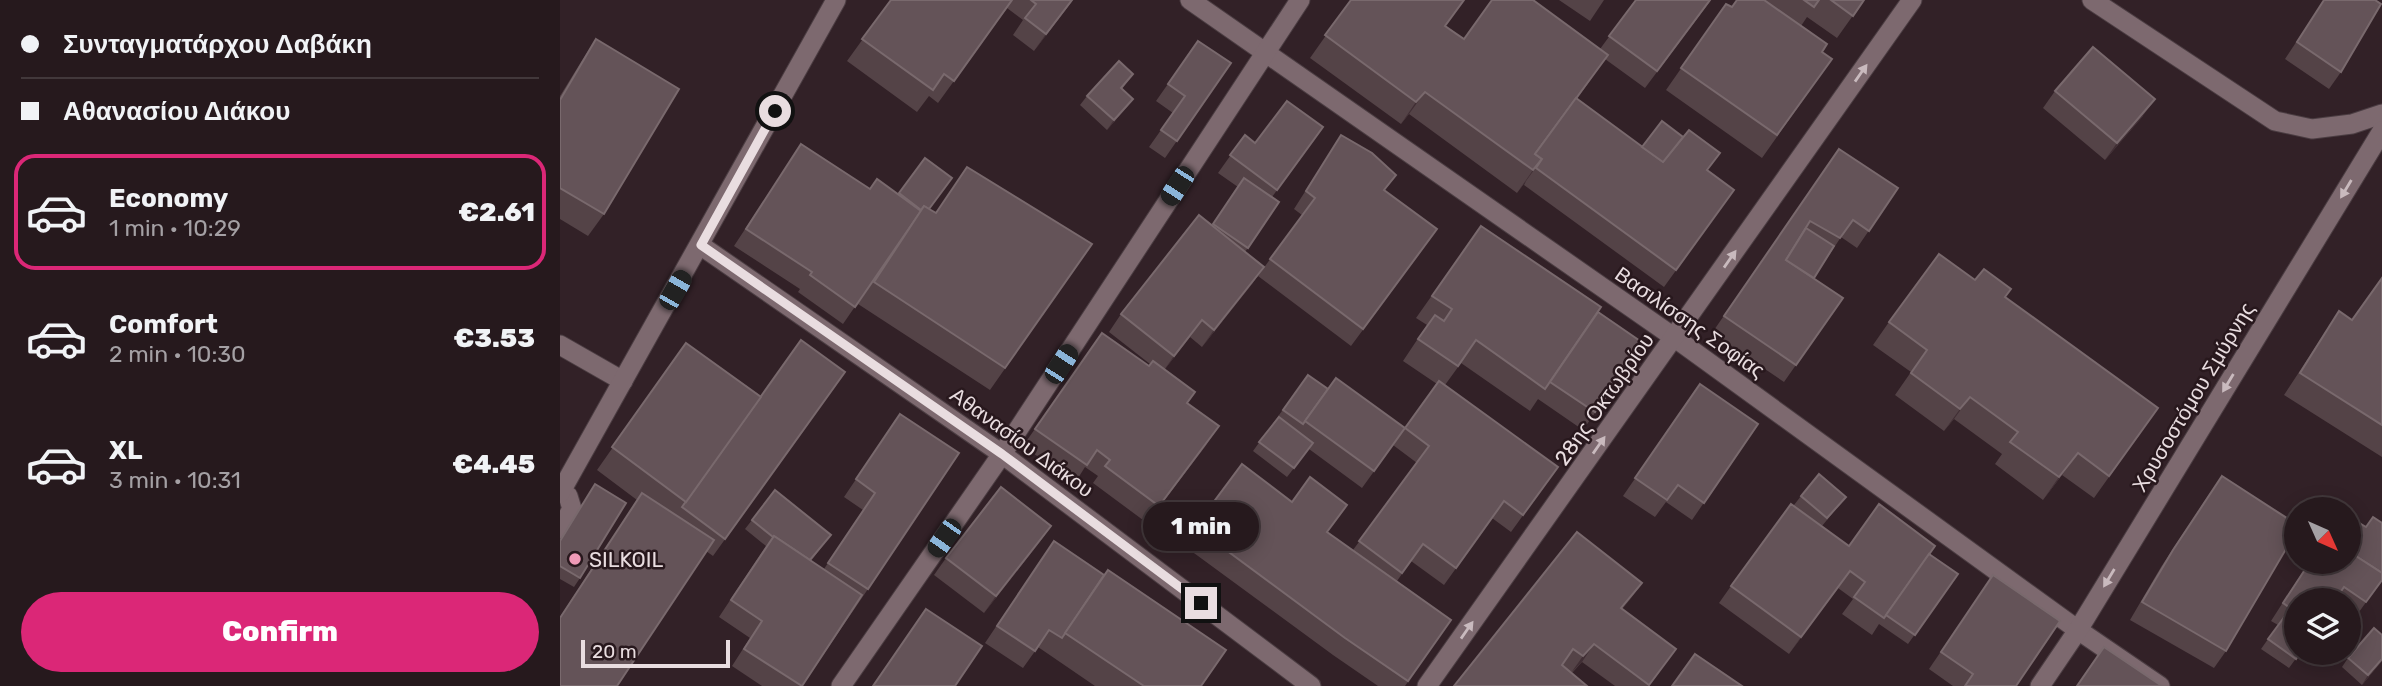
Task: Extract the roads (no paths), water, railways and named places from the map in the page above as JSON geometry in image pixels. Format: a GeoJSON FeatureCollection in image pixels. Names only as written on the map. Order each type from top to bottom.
{"type":"FeatureCollection","features":[{"type":"Feature","properties":{"kind":"street"},"geometry":{"type":"LineString","coordinates":[[560,529],[572,509],[564,494],[623,381],[836,0]]}},
{"type":"Feature","properties":{"kind":"street","name":"Βασιλίσσης Σοφίας"},"geometry":{"type":"LineString","coordinates":[[1189,0],[1675,338],[2078,630],[2160,686]]}},
{"type":"Feature","properties":{"kind":"street"},"geometry":{"type":"LineString","coordinates":[[841,686],[1002,454],[1300,0]]}},
{"type":"Feature","properties":{"kind":"street","name":"28ης Οκτωβρίου"},"geometry":{"type":"LineString","coordinates":[[1427,686],[1912,0]]}},
{"type":"Feature","properties":{"kind":"street"},"geometry":{"type":"LineString","coordinates":[[2092,0],[2275,121],[2312,129],[2352,124],[2382,114]]}},
{"type":"Feature","properties":{"kind":"street","name":"Χρυσοστόμου Σμύρνης"},"geometry":{"type":"LineString","coordinates":[[2040,686],[2078,630],[2382,131]]}},
{"type":"Feature","properties":{"kind":"street","name":"Αθανασίου Διάκου"},"geometry":{"type":"LineString","coordinates":[[701,245],[1002,454],[1311,686]]}},
{"type":"Feature","properties":{"kind":"street"},"geometry":{"type":"LineString","coordinates":[[560,345],[623,381]]}},
{"type":"Feature","properties":{"kind":"place","name":"SILKOIL"},"geometry":{"type":"Point","coordinates":[575,559]}}]}
